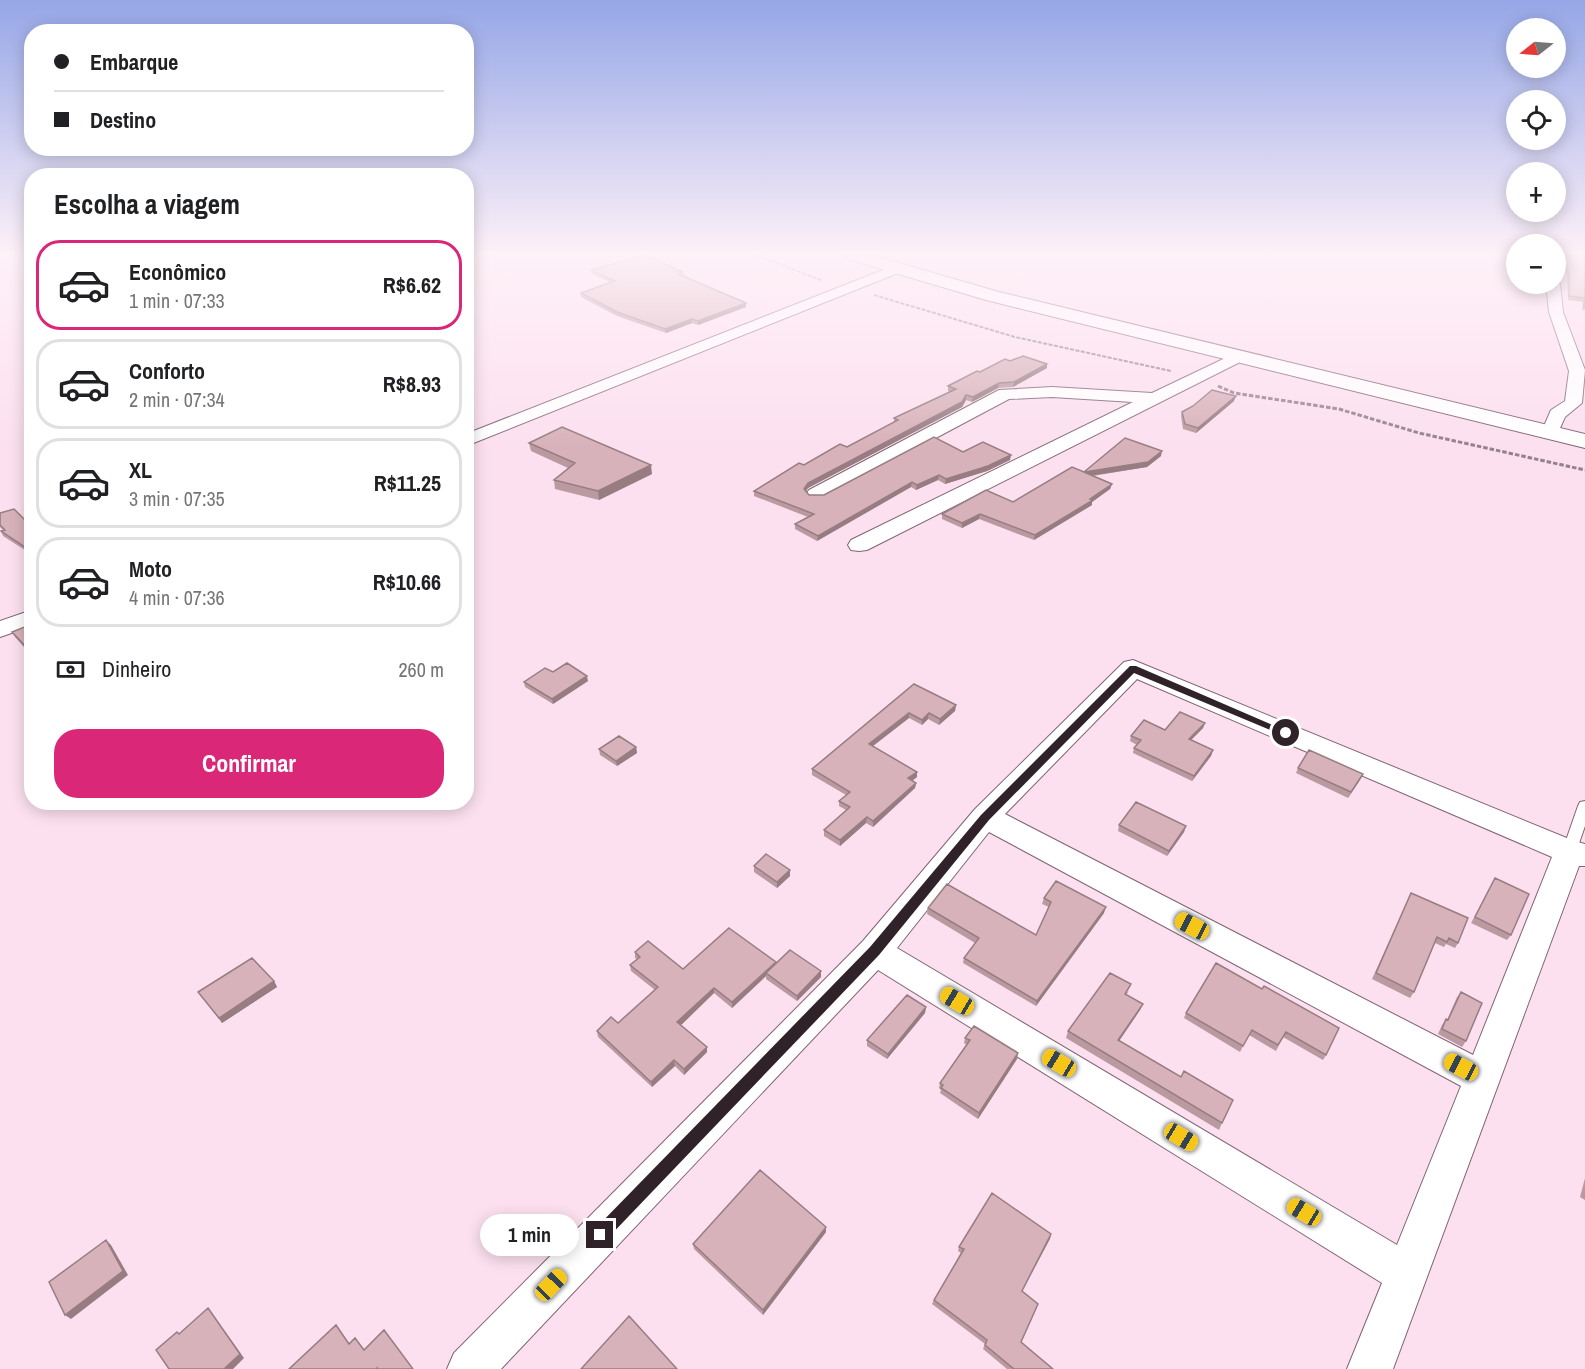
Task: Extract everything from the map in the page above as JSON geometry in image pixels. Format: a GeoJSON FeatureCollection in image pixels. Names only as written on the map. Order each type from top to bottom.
{"type":"FeatureCollection","features":[{"type":"Feature","properties":{"kind":"main road"},"geometry":{"type":"LineString","coordinates":[[1085,319],[1585,441]]}},
{"type":"Feature","properties":{"kind":"street"},"geometry":{"type":"LineString","coordinates":[[474,438],[770,319]]}},
{"type":"Feature","properties":{"kind":"street"},"geometry":{"type":"LineString","coordinates":[[1550,433],[1557,414],[1573,403],[1577,371],[1558,319]]}},
{"type":"Feature","properties":{"kind":"street"},"geometry":{"type":"LineString","coordinates":[[859,544],[1151,398],[1239,357]]}},
{"type":"Feature","properties":{"kind":"street"},"geometry":{"type":"LineString","coordinates":[[816,494],[1005,394],[1052,392],[1151,398]]}},
{"type":"Feature","properties":{"kind":"street"},"geometry":{"type":"LineString","coordinates":[[0,630],[24,620]]}},
{"type":"Feature","properties":{"kind":"street"},"geometry":{"type":"LineString","coordinates":[[470,1369],[875,951],[985,818],[1133,668],[1577,854],[1482,1078],[1370,1369]]}},
{"type":"Feature","properties":{"kind":"street"},"geometry":{"type":"LineString","coordinates":[[985,818],[1482,1078]]}},
{"type":"Feature","properties":{"kind":"street"},"geometry":{"type":"LineString","coordinates":[[875,951],[1406,1274]]}},
{"type":"Feature","properties":{"kind":"lane"},"geometry":{"type":"LineString","coordinates":[[1577,854],[1585,806]]}},
{"type":"Feature","properties":{"kind":"path"},"geometry":{"type":"LineString","coordinates":[[955,319],[1015,337],[1197,376],[1234,393],[1339,409],[1419,433],[1585,470]]}},
{"type":"Feature","properties":{"kind":"building"},"geometry":{"type":"Polygon","coordinates":[[[636,319],[704,319],[698,321],[692,319],[665,329],[636,319]]]}},
{"type":"Feature","properties":{"kind":"building"},"geometry":{"type":"Polygon","coordinates":[[[1023,356],[1047,364],[1014,382],[999,383],[973,397],[966,395],[962,402],[808,483],[804,489],[809,495],[824,495],[934,437],[963,452],[983,442],[1011,455],[988,466],[946,479],[939,475],[917,485],[912,482],[818,536],[795,524],[814,514],[754,491],[799,463],[804,465],[840,444],[847,447],[898,420],[894,418],[956,389],[948,386],[977,371],[980,372],[1005,359],[1010,361],[1023,356]]]}},
{"type":"Feature","properties":{"kind":"building"},"geometry":{"type":"Polygon","coordinates":[[[1212,390],[1236,396],[1198,428],[1185,424],[1182,412],[1212,390]]]}},
{"type":"Feature","properties":{"kind":"building"},"geometry":{"type":"Polygon","coordinates":[[[562,427],[651,465],[598,491],[554,480],[575,463],[529,443],[562,427]]]}},
{"type":"Feature","properties":{"kind":"building"},"geometry":{"type":"Polygon","coordinates":[[[1125,438],[1162,451],[1148,462],[1084,472],[1125,438]]]}},
{"type":"Feature","properties":{"kind":"building"},"geometry":{"type":"Polygon","coordinates":[[[1072,467],[1112,484],[1090,499],[1093,500],[1035,535],[980,514],[962,523],[942,514],[986,490],[1013,502],[1072,467]]]}},
{"type":"Feature","properties":{"kind":"building"},"geometry":{"type":"Polygon","coordinates":[[[14,509],[24,519],[24,546],[1,531],[5,530],[0,525],[0,513],[14,509]]]}},
{"type":"Feature","properties":{"kind":"building"},"geometry":{"type":"Polygon","coordinates":[[[24,627],[24,645],[12,632],[24,627]]]}},
{"type":"Feature","properties":{"kind":"building"},"geometry":{"type":"Polygon","coordinates":[[[567,663],[587,676],[552,699],[524,682],[545,668],[553,672],[567,663]]]}},
{"type":"Feature","properties":{"kind":"building"},"geometry":{"type":"Polygon","coordinates":[[[914,684],[956,705],[940,719],[929,713],[922,720],[909,713],[869,744],[917,772],[908,778],[916,783],[873,821],[867,817],[840,840],[824,830],[850,807],[839,801],[850,792],[812,769],[914,684]]]}},
{"type":"Feature","properties":{"kind":"building"},"geometry":{"type":"Polygon","coordinates":[[[1180,712],[1205,723],[1189,739],[1213,750],[1194,776],[1134,748],[1141,740],[1131,736],[1144,720],[1165,730],[1180,712]]]}},
{"type":"Feature","properties":{"kind":"building"},"geometry":{"type":"Polygon","coordinates":[[[619,736],[636,747],[616,761],[599,749],[619,736]]]}},
{"type":"Feature","properties":{"kind":"building"},"geometry":{"type":"Polygon","coordinates":[[[1309,750],[1363,774],[1351,792],[1298,768],[1309,750]]]}},
{"type":"Feature","properties":{"kind":"building"},"geometry":{"type":"Polygon","coordinates":[[[1136,802],[1186,826],[1169,851],[1119,825],[1136,802]]]}},
{"type":"Feature","properties":{"kind":"building"},"geometry":{"type":"Polygon","coordinates":[[[766,854],[790,870],[777,882],[754,866],[766,854]]]}},
{"type":"Feature","properties":{"kind":"building"},"geometry":{"type":"Polygon","coordinates":[[[1495,878],[1529,894],[1511,935],[1475,917],[1495,878]]]}},
{"type":"Feature","properties":{"kind":"building"},"geometry":{"type":"Polygon","coordinates":[[[1056,881],[1106,907],[1037,1001],[964,958],[979,938],[928,908],[947,884],[1036,935],[1051,902],[1044,898],[1056,881]]]}},
{"type":"Feature","properties":{"kind":"building"},"geometry":{"type":"Polygon","coordinates":[[[1411,893],[1468,918],[1458,943],[1449,938],[1447,942],[1437,937],[1414,992],[1376,973],[1411,893]]]}},
{"type":"Feature","properties":{"kind":"building"},"geometry":{"type":"Polygon","coordinates":[[[729,928],[776,962],[732,1002],[714,988],[677,1022],[707,1047],[684,1069],[674,1060],[651,1082],[597,1031],[611,1017],[618,1023],[658,987],[630,965],[640,957],[635,952],[648,941],[683,969],[729,928]]]}},
{"type":"Feature","properties":{"kind":"building"},"geometry":{"type":"Polygon","coordinates":[[[790,950],[821,971],[797,996],[766,973],[790,950]]]}},
{"type":"Feature","properties":{"kind":"building"},"geometry":{"type":"Polygon","coordinates":[[[252,958],[274,981],[219,1018],[198,992],[252,958]]]}},
{"type":"Feature","properties":{"kind":"building"},"geometry":{"type":"Polygon","coordinates":[[[1216,963],[1262,989],[1264,986],[1339,1028],[1326,1055],[1286,1032],[1278,1045],[1252,1030],[1243,1046],[1186,1013],[1216,963]]]}},
{"type":"Feature","properties":{"kind":"building"},"geometry":{"type":"Polygon","coordinates":[[[1110,973],[1131,984],[1125,994],[1143,1004],[1118,1040],[1181,1077],[1184,1071],[1233,1100],[1222,1123],[1068,1031],[1110,973]]]}},
{"type":"Feature","properties":{"kind":"building"},"geometry":{"type":"Polygon","coordinates":[[[1461,992],[1482,1003],[1466,1041],[1442,1029],[1461,992]]]}},
{"type":"Feature","properties":{"kind":"building"},"geometry":{"type":"Polygon","coordinates":[[[907,995],[926,1007],[888,1054],[867,1040],[907,995]]]}},
{"type":"Feature","properties":{"kind":"building"},"geometry":{"type":"Polygon","coordinates":[[[974,1026],[1018,1053],[979,1113],[941,1088],[943,1085],[940,1083],[970,1040],[965,1038],[974,1026]]]}},
{"type":"Feature","properties":{"kind":"building"},"geometry":{"type":"Polygon","coordinates":[[[760,1170],[826,1227],[763,1310],[693,1244],[760,1170]]]}},
{"type":"Feature","properties":{"kind":"building"},"geometry":{"type":"Polygon","coordinates":[[[992,1193],[1051,1234],[1022,1291],[1038,1304],[1021,1342],[1053,1369],[1014,1369],[985,1345],[987,1340],[934,1300],[964,1249],[959,1247],[992,1193]]]}},
{"type":"Feature","properties":{"kind":"building"},"geometry":{"type":"Polygon","coordinates":[[[106,1240],[123,1271],[65,1315],[49,1282],[106,1240]]]}},
{"type":"Feature","properties":{"kind":"building"},"geometry":{"type":"Polygon","coordinates":[[[208,1308],[240,1354],[224,1369],[169,1369],[156,1350],[177,1332],[179,1334],[208,1308]]]}},
{"type":"Feature","properties":{"kind":"building"},"geometry":{"type":"Polygon","coordinates":[[[629,1316],[677,1369],[581,1369],[629,1316]]]}},
{"type":"Feature","properties":{"kind":"building"},"geometry":{"type":"Polygon","coordinates":[[[336,1325],[349,1344],[355,1338],[364,1350],[384,1330],[413,1369],[289,1369],[336,1325]]]}},
{"type":"Feature","properties":{"kind":"route"},"geometry":{"type":"LineString","coordinates":[[600,1235],[875,951],[985,818],[1133,668],[1286,733]]}}]}
